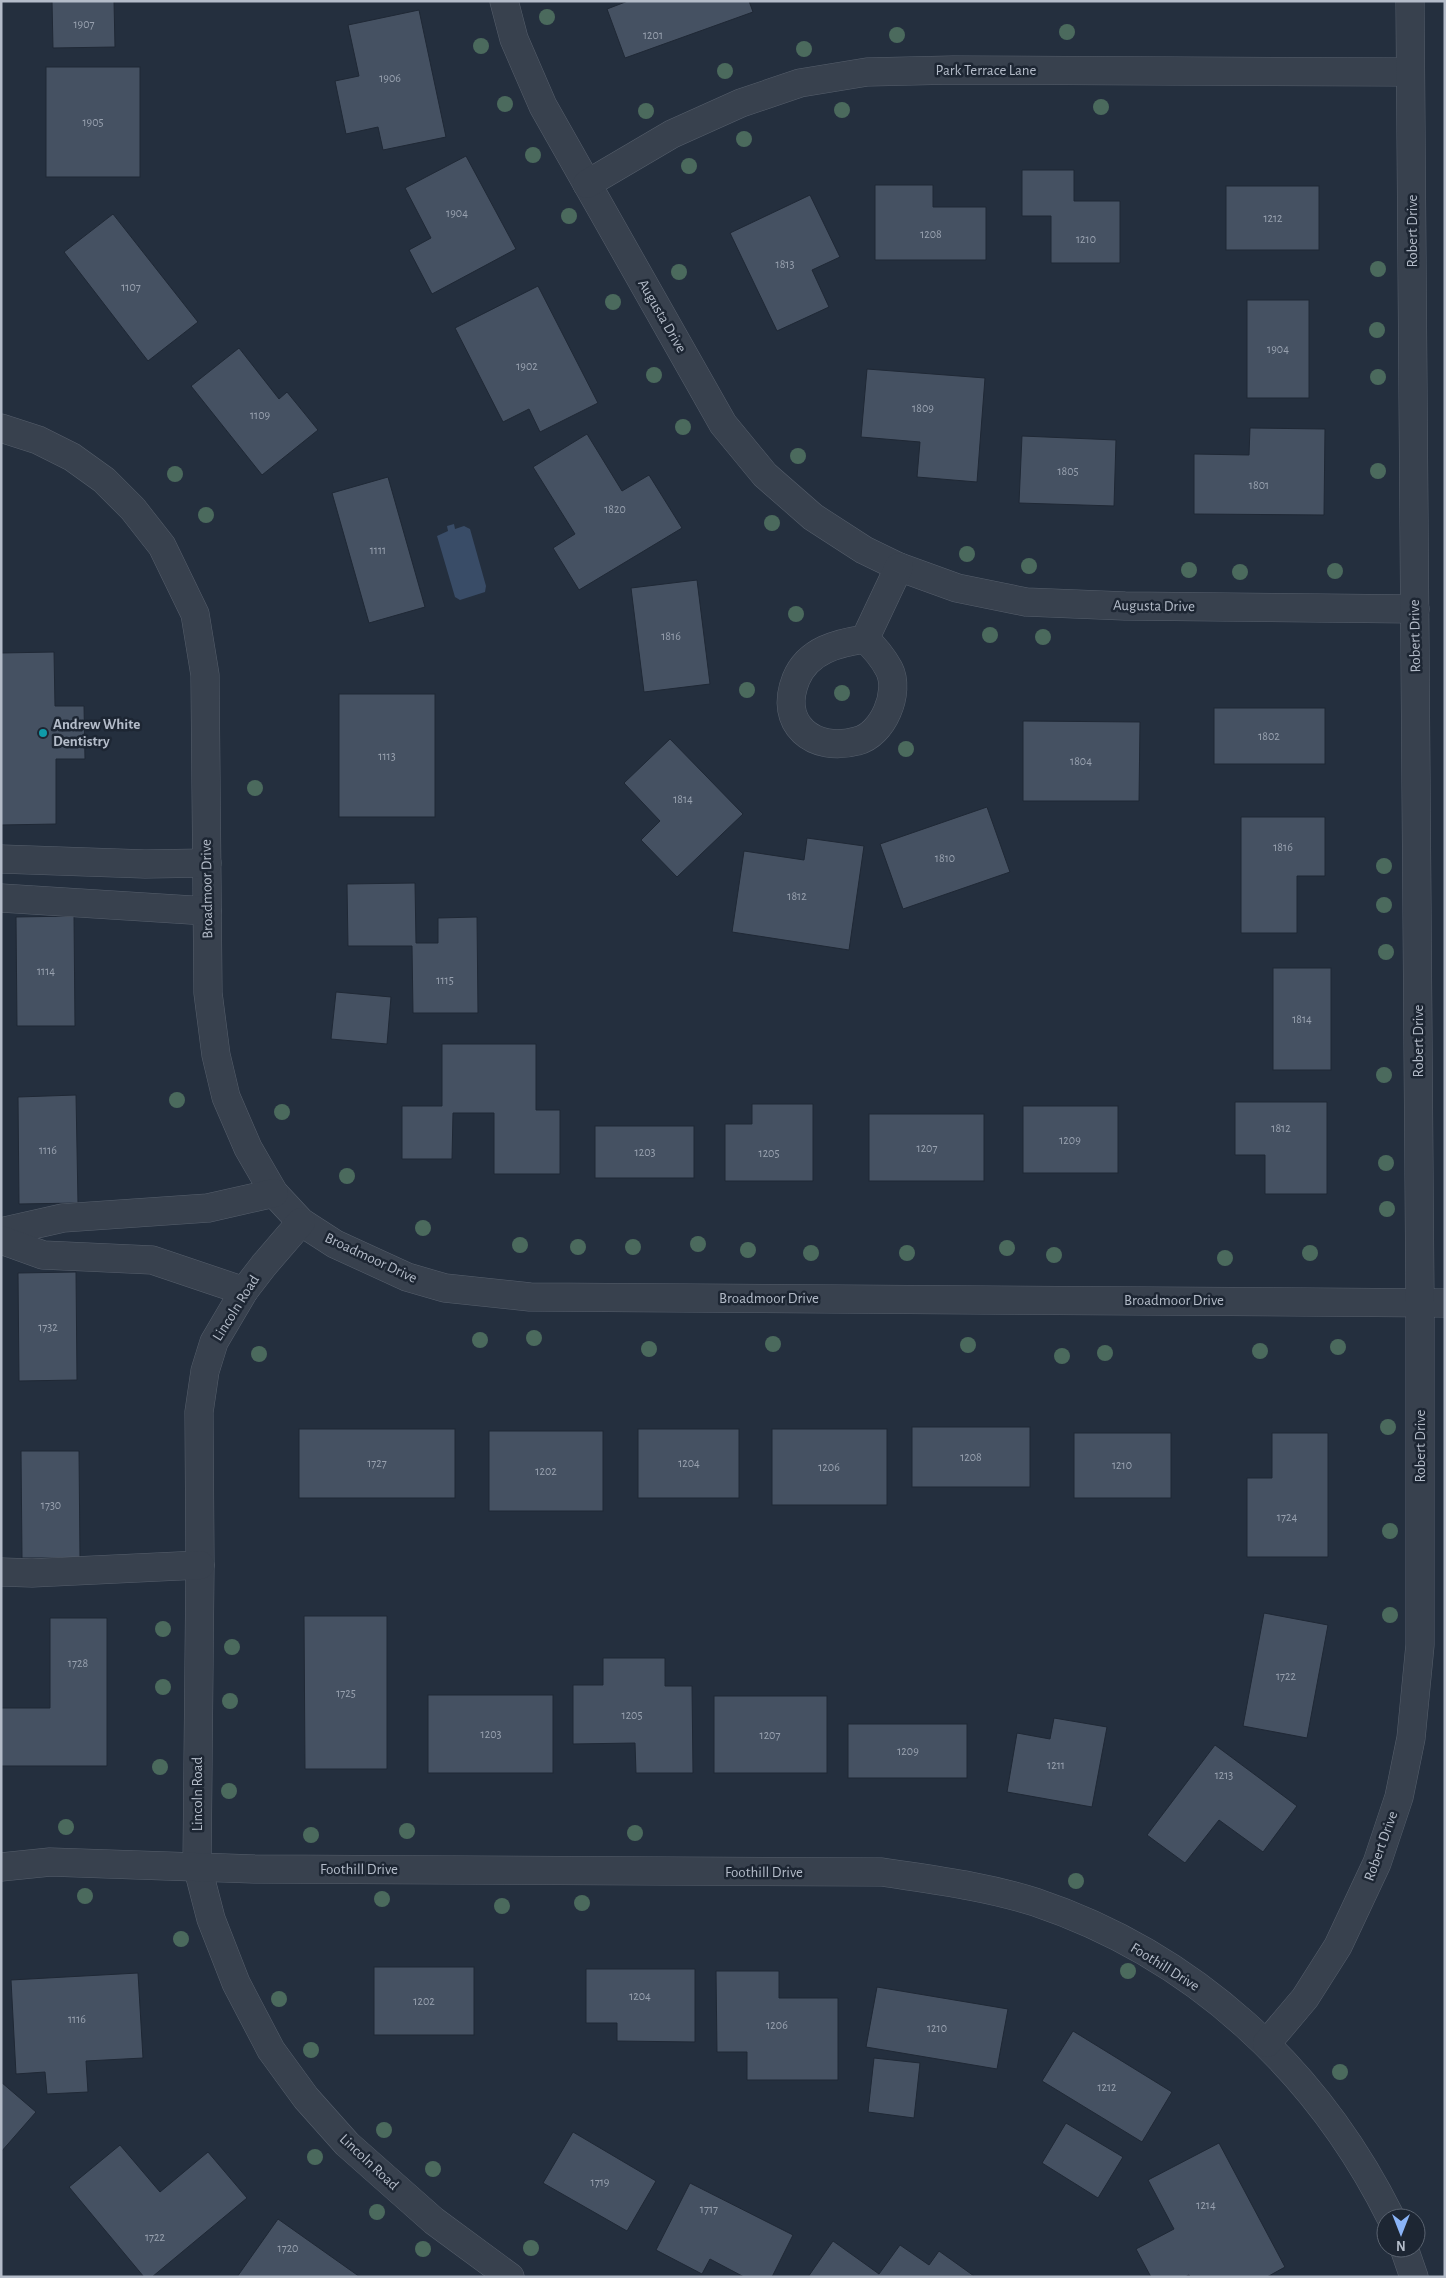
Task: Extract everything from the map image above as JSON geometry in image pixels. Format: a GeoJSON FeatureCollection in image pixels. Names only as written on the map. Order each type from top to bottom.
{"type":"FeatureCollection","features":[{"type":"Feature","properties":{"kind":"street","name":"Augusta Drive"},"geometry":{"type":"LineString","coordinates":[[504,1],[514,39],[543,106],[723,424],[765,475],[813,517],[864,550],[899,567],[956,588],[1026,602],[1125,606],[1415,609]]}},
{"type":"Feature","properties":{"kind":"street","name":"Robert Drive"},"geometry":{"type":"LineString","coordinates":[[1267,2043],[1305,1998],[1338,1946],[1377,1864],[1399,1797],[1411,1738],[1420,1646],[1432,1302],[1415,609],[1410,1]]}},
{"type":"Feature","properties":{"kind":"street","name":"Park Terrace Lane"},"geometry":{"type":"LineString","coordinates":[[587,184],[672,134],[740,103],[800,83],[867,72],[952,70],[1410,72]]}},
{"type":"Feature","properties":{"kind":"street","name":"Broadmoor Drive"},"geometry":{"type":"LineString","coordinates":[[1,428],[38,440],[72,457],[104,480],[133,509],[162,546],[195,614],[205,675],[208,993],[216,1055],[226,1097],[248,1148],[274,1193],[301,1222],[335,1244],[407,1277],[445,1288],[530,1296],[1432,1302]]}},
{"type":"Feature","properties":{"kind":"street"},"geometry":{"type":"LineString","coordinates":[[865,639],[899,567]]}},
{"type":"Feature","properties":{"kind":"street"},"geometry":{"type":"LineString","coordinates":[[1,859],[145,864],[207,863]]}},
{"type":"Feature","properties":{"kind":"street"},"geometry":{"type":"LineString","coordinates":[[1,898],[207,912]]}},
{"type":"Feature","properties":{"kind":"street"},"geometry":{"type":"LineString","coordinates":[[1,1232],[63,1218],[208,1208],[274,1193]]}},
{"type":"Feature","properties":{"kind":"street","name":"Lincoln Road"},"geometry":{"type":"LineString","coordinates":[[301,1222],[244,1291],[214,1342],[204,1380],[199,1412],[200,1566],[197,1865],[210,1919],[236,1983],[272,2050],[306,2098],[347,2144],[427,2215],[510,2277]]}},
{"type":"Feature","properties":{"kind":"street"},"geometry":{"type":"LineString","coordinates":[[1,1240],[43,1255],[152,1260],[244,1291]]}},
{"type":"Feature","properties":{"kind":"street"},"geometry":{"type":"LineString","coordinates":[[1,1572],[32,1573],[200,1566]]}},
{"type":"Feature","properties":{"kind":"street","name":"Foothill Drive"},"geometry":{"type":"LineString","coordinates":[[1,1868],[50,1862],[197,1865],[254,1869],[882,1872],[973,1885],[1035,1902],[1102,1929],[1166,1964],[1236,2015],[1267,2043],[1328,2112],[1372,2180],[1386,2208]]}},
{"type":"Feature","properties":{"kind":"street"},"geometry":{"type":"LineString","coordinates":[[1407,2258],[1414,2277]]}},
{"type":"Feature","properties":{"kind":"water"},"geometry":{"type":"Polygon","coordinates":[[[454,524],[455,529],[464,526],[470,529],[486,586],[485,592],[460,600],[455,597],[437,536],[448,531],[447,526],[454,524]]]}},
{"type":"Feature","properties":{"kind":"building"},"geometry":{"type":"Polygon","coordinates":[[[52,1],[114,1],[115,47],[53,48],[52,1]]]}},
{"type":"Feature","properties":{"kind":"building"},"geometry":{"type":"Polygon","coordinates":[[[628,1],[749,1],[753,12],[625,58],[607,9],[628,1]]]}},
{"type":"Feature","properties":{"kind":"building"},"geometry":{"type":"Polygon","coordinates":[[[419,10],[446,137],[383,150],[378,127],[346,134],[335,81],[359,76],[348,25],[419,10]]]}},
{"type":"Feature","properties":{"kind":"building"},"geometry":{"type":"Polygon","coordinates":[[[46,67],[140,67],[140,177],[46,177],[46,67]]]}},
{"type":"Feature","properties":{"kind":"building"},"geometry":{"type":"Polygon","coordinates":[[[466,156],[516,249],[432,294],[409,250],[431,238],[405,188],[466,156]]]}},
{"type":"Feature","properties":{"kind":"building"},"geometry":{"type":"Polygon","coordinates":[[[1022,170],[1074,170],[1074,201],[1120,201],[1120,263],[1051,263],[1051,216],[1022,216],[1022,170]]]}},
{"type":"Feature","properties":{"kind":"building"},"geometry":{"type":"Polygon","coordinates":[[[875,185],[933,185],[933,207],[986,207],[986,260],[875,260],[875,185]]]}},
{"type":"Feature","properties":{"kind":"building"},"geometry":{"type":"Polygon","coordinates":[[[1226,186],[1319,186],[1319,250],[1226,250],[1226,186]]]}},
{"type":"Feature","properties":{"kind":"building"},"geometry":{"type":"Polygon","coordinates":[[[810,195],[840,257],[812,270],[829,307],[777,331],[730,233],[810,195]]]}},
{"type":"Feature","properties":{"kind":"building"},"geometry":{"type":"Polygon","coordinates":[[[113,214],[198,322],[148,361],[64,252],[113,214]]]}},
{"type":"Feature","properties":{"kind":"building"},"geometry":{"type":"Polygon","coordinates":[[[538,286],[598,403],[540,432],[529,409],[503,422],[455,328],[538,286]]]}},
{"type":"Feature","properties":{"kind":"building"},"geometry":{"type":"Polygon","coordinates":[[[1247,300],[1309,300],[1309,398],[1247,398],[1247,300]]]}},
{"type":"Feature","properties":{"kind":"building"},"geometry":{"type":"Polygon","coordinates":[[[239,348],[279,399],[287,392],[318,430],[262,475],[191,386],[239,348]]]}},
{"type":"Feature","properties":{"kind":"building"},"geometry":{"type":"Polygon","coordinates":[[[867,369],[985,378],[977,482],[917,477],[920,442],[861,437],[867,369]]]}},
{"type":"Feature","properties":{"kind":"building"},"geometry":{"type":"Polygon","coordinates":[[[1250,428],[1325,429],[1324,515],[1194,514],[1194,454],[1249,455],[1250,428]]]}},
{"type":"Feature","properties":{"kind":"building"},"geometry":{"type":"Polygon","coordinates":[[[587,434],[622,491],[649,475],[682,528],[579,590],[553,548],[575,534],[533,467],[587,434]]]}},
{"type":"Feature","properties":{"kind":"building"},"geometry":{"type":"Polygon","coordinates":[[[1022,436],[1116,440],[1114,506],[1019,503],[1022,436]]]}},
{"type":"Feature","properties":{"kind":"building"},"geometry":{"type":"Polygon","coordinates":[[[388,477],[425,607],[369,623],[332,493],[388,477]]]}},
{"type":"Feature","properties":{"kind":"building"},"geometry":{"type":"Polygon","coordinates":[[[697,580],[710,684],[644,692],[631,588],[697,580]]]}},
{"type":"Feature","properties":{"kind":"building","name":"Andrew White Dentistry"},"geometry":{"type":"Polygon","coordinates":[[[54,652],[55,706],[84,706],[85,759],[56,759],[56,824],[1,825],[1,653],[54,652]]]}},
{"type":"Feature","properties":{"kind":"building"},"geometry":{"type":"Polygon","coordinates":[[[339,694],[435,694],[435,817],[339,817],[339,694]]]}},
{"type":"Feature","properties":{"kind":"building"},"geometry":{"type":"Polygon","coordinates":[[[1214,708],[1325,708],[1325,764],[1214,764],[1214,708]]]}},
{"type":"Feature","properties":{"kind":"building"},"geometry":{"type":"Polygon","coordinates":[[[1023,721],[1140,722],[1139,801],[1023,801],[1023,721]]]}},
{"type":"Feature","properties":{"kind":"building"},"geometry":{"type":"Polygon","coordinates":[[[670,739],[743,814],[677,877],[641,840],[660,821],[624,783],[670,739]]]}},
{"type":"Feature","properties":{"kind":"building"},"geometry":{"type":"Polygon","coordinates":[[[987,807],[1010,872],[903,909],[880,844],[987,807]]]}},
{"type":"Feature","properties":{"kind":"building"},"geometry":{"type":"Polygon","coordinates":[[[1241,817],[1325,817],[1325,876],[1297,876],[1297,933],[1241,933],[1241,817]]]}},
{"type":"Feature","properties":{"kind":"building"},"geometry":{"type":"Polygon","coordinates":[[[807,838],[864,846],[849,950],[732,932],[744,851],[804,860],[807,838]]]}},
{"type":"Feature","properties":{"kind":"building"},"geometry":{"type":"Polygon","coordinates":[[[415,883],[416,943],[438,943],[438,918],[477,917],[478,1013],[413,1013],[412,946],[348,946],[347,884],[415,883]]]}},
{"type":"Feature","properties":{"kind":"building"},"geometry":{"type":"Polygon","coordinates":[[[74,916],[75,1026],[17,1026],[16,917],[74,916]]]}},
{"type":"Feature","properties":{"kind":"building"},"geometry":{"type":"Polygon","coordinates":[[[1273,968],[1331,968],[1331,1070],[1273,1070],[1273,968]]]}},
{"type":"Feature","properties":{"kind":"building"},"geometry":{"type":"Polygon","coordinates":[[[336,992],[391,997],[387,1044],[331,1039],[336,992]]]}},
{"type":"Feature","properties":{"kind":"building"},"geometry":{"type":"Polygon","coordinates":[[[442,1044],[536,1044],[536,1110],[560,1110],[560,1174],[494,1174],[494,1113],[453,1113],[452,1159],[402,1159],[402,1106],[442,1106],[442,1044]]]}},
{"type":"Feature","properties":{"kind":"building"},"geometry":{"type":"Polygon","coordinates":[[[76,1095],[78,1203],[19,1204],[18,1097],[76,1095]]]}},
{"type":"Feature","properties":{"kind":"building"},"geometry":{"type":"Polygon","coordinates":[[[1235,1102],[1327,1102],[1327,1194],[1265,1194],[1265,1155],[1235,1155],[1235,1102]]]}},
{"type":"Feature","properties":{"kind":"building"},"geometry":{"type":"Polygon","coordinates":[[[752,1104],[813,1104],[813,1181],[725,1181],[725,1124],[752,1124],[752,1104]]]}},
{"type":"Feature","properties":{"kind":"building"},"geometry":{"type":"Polygon","coordinates":[[[1023,1106],[1118,1106],[1118,1173],[1023,1173],[1023,1106]]]}},
{"type":"Feature","properties":{"kind":"building"},"geometry":{"type":"Polygon","coordinates":[[[869,1114],[984,1114],[984,1181],[869,1181],[869,1114]]]}},
{"type":"Feature","properties":{"kind":"building"},"geometry":{"type":"Polygon","coordinates":[[[595,1126],[694,1126],[694,1178],[595,1178],[595,1126]]]}},
{"type":"Feature","properties":{"kind":"building"},"geometry":{"type":"Polygon","coordinates":[[[76,1272],[77,1380],[19,1381],[18,1273],[76,1272]]]}},
{"type":"Feature","properties":{"kind":"building"},"geometry":{"type":"Polygon","coordinates":[[[912,1427],[1030,1427],[1030,1487],[912,1487],[912,1427]]]}},
{"type":"Feature","properties":{"kind":"building"},"geometry":{"type":"Polygon","coordinates":[[[299,1429],[455,1429],[455,1498],[299,1498],[299,1429]]]}},
{"type":"Feature","properties":{"kind":"building"},"geometry":{"type":"Polygon","coordinates":[[[638,1429],[739,1429],[739,1498],[638,1498],[638,1429]]]}},
{"type":"Feature","properties":{"kind":"building"},"geometry":{"type":"Polygon","coordinates":[[[772,1429],[887,1429],[887,1505],[772,1505],[772,1429]]]}},
{"type":"Feature","properties":{"kind":"building"},"geometry":{"type":"Polygon","coordinates":[[[489,1431],[603,1431],[603,1511],[489,1511],[489,1431]]]}},
{"type":"Feature","properties":{"kind":"building"},"geometry":{"type":"Polygon","coordinates":[[[1074,1433],[1171,1433],[1171,1498],[1074,1498],[1074,1433]]]}},
{"type":"Feature","properties":{"kind":"building"},"geometry":{"type":"Polygon","coordinates":[[[1272,1433],[1328,1433],[1328,1557],[1247,1557],[1247,1478],[1272,1478],[1272,1433]]]}},
{"type":"Feature","properties":{"kind":"building"},"geometry":{"type":"Polygon","coordinates":[[[21,1451],[79,1451],[80,1558],[22,1558],[21,1451]]]}},
{"type":"Feature","properties":{"kind":"building"},"geometry":{"type":"Polygon","coordinates":[[[1264,1613],[1328,1625],[1307,1738],[1243,1726],[1264,1613]]]}},
{"type":"Feature","properties":{"kind":"building"},"geometry":{"type":"Polygon","coordinates":[[[304,1616],[387,1616],[387,1769],[305,1769],[304,1616]]]}},
{"type":"Feature","properties":{"kind":"building"},"geometry":{"type":"Polygon","coordinates":[[[50,1618],[107,1618],[107,1766],[1,1766],[1,1708],[50,1708],[50,1618]]]}},
{"type":"Feature","properties":{"kind":"building"},"geometry":{"type":"Polygon","coordinates":[[[603,1658],[665,1658],[665,1686],[692,1686],[693,1773],[636,1773],[635,1743],[573,1744],[573,1685],[603,1685],[603,1658]]]}},
{"type":"Feature","properties":{"kind":"building"},"geometry":{"type":"Polygon","coordinates":[[[428,1695],[553,1695],[553,1773],[428,1773],[428,1695]]]}},
{"type":"Feature","properties":{"kind":"building"},"geometry":{"type":"Polygon","coordinates":[[[714,1696],[827,1696],[827,1773],[714,1773],[714,1696]]]}},
{"type":"Feature","properties":{"kind":"building"},"geometry":{"type":"Polygon","coordinates":[[[1054,1718],[1107,1727],[1092,1807],[1007,1792],[1017,1733],[1050,1739],[1054,1718]]]}},
{"type":"Feature","properties":{"kind":"building"},"geometry":{"type":"Polygon","coordinates":[[[848,1724],[967,1724],[967,1778],[848,1778],[848,1724]]]}},
{"type":"Feature","properties":{"kind":"building"},"geometry":{"type":"Polygon","coordinates":[[[1215,1745],[1297,1806],[1263,1852],[1219,1820],[1185,1863],[1147,1835],[1215,1745]]]}},
{"type":"Feature","properties":{"kind":"building"},"geometry":{"type":"Polygon","coordinates":[[[374,1967],[474,1967],[474,2035],[374,2035],[374,1967]]]}},
{"type":"Feature","properties":{"kind":"building"},"geometry":{"type":"Polygon","coordinates":[[[586,1969],[695,1969],[695,2042],[617,2041],[617,2023],[586,2023],[586,1969]]]}},
{"type":"Feature","properties":{"kind":"building"},"geometry":{"type":"Polygon","coordinates":[[[716,1971],[779,1971],[779,1998],[838,1998],[838,2080],[747,2080],[747,2052],[717,2052],[716,1971]]]}},
{"type":"Feature","properties":{"kind":"building"},"geometry":{"type":"Polygon","coordinates":[[[138,1973],[143,2058],[86,2061],[88,2092],[47,2094],[45,2072],[16,2074],[11,1980],[138,1973]]]}},
{"type":"Feature","properties":{"kind":"building"},"geometry":{"type":"Polygon","coordinates":[[[877,1987],[1008,2009],[997,2069],[866,2047],[877,1987]]]}},
{"type":"Feature","properties":{"kind":"building"},"geometry":{"type":"Polygon","coordinates":[[[1073,2031],[1172,2092],[1142,2142],[1042,2081],[1073,2031]]]}},
{"type":"Feature","properties":{"kind":"building"},"geometry":{"type":"Polygon","coordinates":[[[874,2058],[920,2063],[914,2118],[868,2112],[874,2058]]]}},
{"type":"Feature","properties":{"kind":"building"},"geometry":{"type":"Polygon","coordinates":[[[1,2082],[36,2112],[1,2152],[1,2082]]]}},
{"type":"Feature","properties":{"kind":"building"},"geometry":{"type":"Polygon","coordinates":[[[1066,2123],[1123,2157],[1098,2198],[1042,2163],[1066,2123]]]}},
{"type":"Feature","properties":{"kind":"building"},"geometry":{"type":"Polygon","coordinates":[[[573,2132],[656,2181],[627,2231],[543,2183],[573,2132]]]}},
{"type":"Feature","properties":{"kind":"building"},"geometry":{"type":"Polygon","coordinates":[[[1219,2143],[1285,2267],[1267,2277],[1190,2277],[1189,2275],[1185,2277],[1151,2277],[1136,2249],[1174,2229],[1148,2180],[1219,2143]]]}},
{"type":"Feature","properties":{"kind":"building"},"geometry":{"type":"Polygon","coordinates":[[[120,2145],[160,2192],[208,2152],[247,2198],[152,2277],[144,2277],[69,2187],[120,2145]]]}},
{"type":"Feature","properties":{"kind":"building"},"geometry":{"type":"Polygon","coordinates":[[[690,2183],[793,2235],[772,2277],[744,2277],[710,2259],[702,2274],[656,2250],[690,2183]]]}},
{"type":"Feature","properties":{"kind":"building"},"geometry":{"type":"Polygon","coordinates":[[[278,2219],[360,2277],[237,2277],[278,2219]]]}},
{"type":"Feature","properties":{"kind":"building"},"geometry":{"type":"Polygon","coordinates":[[[833,2241],[879,2274],[900,2245],[929,2265],[939,2251],[974,2276],[808,2277],[833,2241]]]}},
{"type":"Feature","properties":{"kind":"place","name":"Andrew White Dentistry"},"geometry":{"type":"Point","coordinates":[43,733]}}]}
